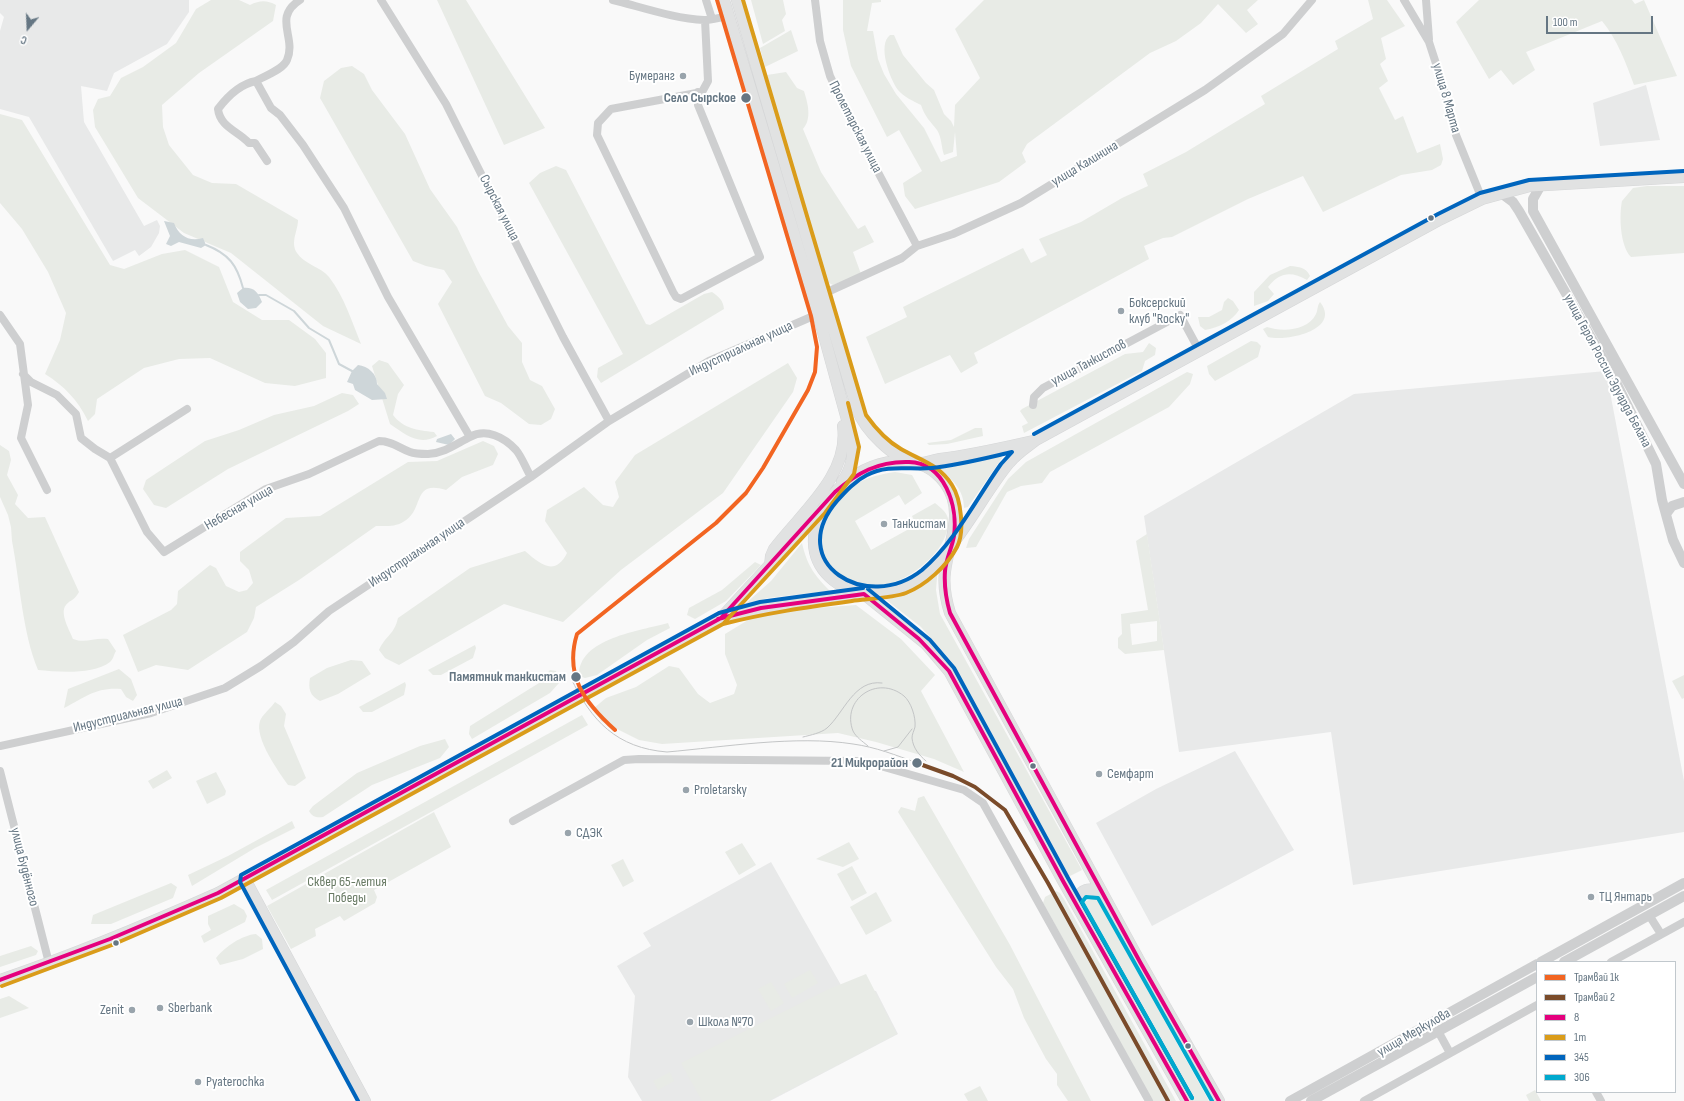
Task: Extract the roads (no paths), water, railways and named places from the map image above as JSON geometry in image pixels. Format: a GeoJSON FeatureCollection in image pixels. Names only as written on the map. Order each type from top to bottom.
{"type":"FeatureCollection","features":[{"type":"Feature","properties":{"kind":"main road"},"geometry":{"type":"LineString","coordinates":[[721,618],[835,492],[849,471],[853,454],[852,438],[818,314],[724,0]]}},
{"type":"Feature","properties":{"kind":"main road"},"geometry":{"type":"LineString","coordinates":[[737,0],[860,418],[880,442],[898,455],[937,475],[950,492],[955,515],[952,543],[946,562],[944,585],[946,601],[950,613],[1102,893],[1219,1101]]}},
{"type":"Feature","properties":{"kind":"main road"},"geometry":{"type":"LineString","coordinates":[[0,980],[49,964],[140,928],[218,893],[721,618],[761,608],[896,590],[916,581],[938,562],[1010,462],[1036,440],[1200,352],[1441,219],[1482,199],[1530,186],[1684,177]]}},
{"type":"Feature","properties":{"kind":"main road"},"geometry":{"type":"LineString","coordinates":[[770,565],[771,556],[774,549],[834,473],[842,454],[845,441],[833,389],[836,382]]}},
{"type":"Feature","properties":{"kind":"main road"},"geometry":{"type":"LineString","coordinates":[[835,492],[854,476],[872,466],[899,461],[916,463],[970,455],[1036,440]]}},
{"type":"Feature","properties":{"kind":"main road"},"geometry":{"type":"LineString","coordinates":[[821,509],[813,537],[814,551],[819,564],[826,573],[845,588],[864,594],[926,644],[949,671],[1075,902],[1187,1101]]}},
{"type":"Feature","properties":{"kind":"main road"},"geometry":{"type":"LineString","coordinates":[[245,879],[365,1101]]}},
{"type":"Feature","properties":{"kind":"main road"},"geometry":{"type":"LineString","coordinates":[[1075,902],[1079,894],[1085,889],[1094,889],[1102,893]]}},
{"type":"Feature","properties":{"kind":"street"},"geometry":{"type":"LineString","coordinates":[[267,161],[255,143],[249,143],[243,136],[232,132],[219,117],[218,109],[224,101],[248,82],[256,81],[283,65],[287,60],[290,46],[286,24],[287,13],[292,5],[300,0]]}},
{"type":"Feature","properties":{"kind":"street","name":"Сырская улица"},"geometry":{"type":"LineString","coordinates":[[381,0],[446,104],[563,337],[609,421]]}},
{"type":"Feature","properties":{"kind":"street"},"geometry":{"type":"LineString","coordinates":[[613,0],[648,9],[709,19],[729,16]]}},
{"type":"Feature","properties":{"kind":"street"},"geometry":{"type":"LineString","coordinates":[[698,92],[698,104],[760,257],[681,298],[676,297],[673,292],[597,135],[598,123],[611,109],[698,92],[702,92],[708,81],[709,19],[706,0]]}},
{"type":"Feature","properties":{"kind":"street","name":"Пролетарская улица"},"geometry":{"type":"LineString","coordinates":[[815,0],[820,40],[830,76],[851,121],[917,246]]}},
{"type":"Feature","properties":{"kind":"street","name":"улица Калинина"},"geometry":{"type":"LineString","coordinates":[[823,294],[902,258],[917,246],[953,234],[1021,203],[1090,159],[1170,113],[1205,90],[1283,34],[1312,0]]}},
{"type":"Feature","properties":{"kind":"street","name":"улица 8 Марта"},"geometry":{"type":"LineString","coordinates":[[1404,0],[1429,42],[1442,82],[1456,135],[1482,199]]}},
{"type":"Feature","properties":{"kind":"street"},"geometry":{"type":"LineString","coordinates":[[1426,0],[1429,42]]}},
{"type":"Feature","properties":{"kind":"street"},"geometry":{"type":"LineString","coordinates":[[256,81],[271,108],[280,115],[303,145],[344,208],[388,296],[470,437]]}},
{"type":"Feature","properties":{"kind":"street","name":"улица Героя России Эдуарда Белана"},"geometry":{"type":"LineString","coordinates":[[1541,185],[1533,199],[1533,211],[1684,484]]}},
{"type":"Feature","properties":{"kind":"street","name":"улица Героя России Эдуарда Белана"},"geometry":{"type":"LineString","coordinates":[[1501,194],[1513,202],[1519,211],[1613,376],[1656,464],[1673,540],[1684,563]]}},
{"type":"Feature","properties":{"kind":"street","name":"Индустриальная улица"},"geometry":{"type":"LineString","coordinates":[[0,746],[151,713],[225,688],[261,666],[294,642],[329,611],[531,477],[609,421],[709,361],[818,314]]}},
{"type":"Feature","properties":{"kind":"street"},"geometry":{"type":"LineString","coordinates":[[0,315],[20,344],[28,405],[21,438],[46,490]]}},
{"type":"Feature","properties":{"kind":"street","name":"улица Танкистов"},"geometry":{"type":"LineString","coordinates":[[1033,405],[1034,397],[1043,388],[1180,315],[1200,352]]}},
{"type":"Feature","properties":{"kind":"street"},"geometry":{"type":"LineString","coordinates":[[23,374],[31,382],[56,395],[76,414],[81,438],[110,458],[187,409]]}},
{"type":"Feature","properties":{"kind":"street","name":"Небесная улица"},"geometry":{"type":"LineString","coordinates":[[110,458],[147,532],[164,552],[266,490],[309,474],[379,441],[387,441],[411,453],[429,454],[449,450],[480,432],[487,433],[502,439],[517,451],[531,477]]}},
{"type":"Feature","properties":{"kind":"street"},"geometry":{"type":"LineString","coordinates":[[1666,514],[1672,506],[1684,502]]}},
{"type":"Feature","properties":{"kind":"street"},"geometry":{"type":"LineString","coordinates":[[513,821],[624,760],[638,759],[856,761],[870,763],[964,790],[983,803],[1148,1101]]}},
{"type":"Feature","properties":{"kind":"street","name":"улица Будённого"},"geometry":{"type":"LineString","coordinates":[[0,771],[49,964]]}},
{"type":"Feature","properties":{"kind":"street"},"geometry":{"type":"LineString","coordinates":[[1543,961],[1684,883]]}},
{"type":"Feature","properties":{"kind":"street"},"geometry":{"type":"LineString","coordinates":[[1566,961],[1684,896]]}},
{"type":"Feature","properties":{"kind":"street"},"geometry":{"type":"LineString","coordinates":[[1649,915],[1661,934]]}},
{"type":"Feature","properties":{"kind":"street"},"geometry":{"type":"LineString","coordinates":[[1613,961],[1684,922]]}},
{"type":"Feature","properties":{"kind":"street","name":"улица Меркулова"},"geometry":{"type":"LineString","coordinates":[[1290,1101],[1536,965]]}},
{"type":"Feature","properties":{"kind":"street","name":"улица Меркулова"},"geometry":{"type":"LineString","coordinates":[[1311,1101],[1536,978]]}},
{"type":"Feature","properties":{"kind":"street"},"geometry":{"type":"LineString","coordinates":[[1364,1101],[1536,1006]]}},
{"type":"Feature","properties":{"kind":"street"},"geometry":{"type":"LineString","coordinates":[[1438,1032],[1450,1053]]}},
{"type":"Feature","properties":{"kind":"waterway"},"geometry":{"type":"LineString","coordinates":[[206,245],[221,252],[231,261],[238,273],[243,288]]}},
{"type":"Feature","properties":{"kind":"waterway"},"geometry":{"type":"LineString","coordinates":[[259,295],[266,295],[294,311],[309,328],[329,340],[339,364],[352,371]]}},
{"type":"Feature","properties":{"kind":"tram line","name":"1к"},"geometry":{"type":"LineString","coordinates":[[615,730],[604,720],[586,699],[575,676],[573,663],[577,634],[716,523],[746,493],[763,468],[808,390],[815,372],[817,347],[811,316],[717,0]]}},
{"type":"Feature","properties":{"kind":"tram line"},"geometry":{"type":"LineString","coordinates":[[571,678],[587,707],[608,730],[634,745],[649,749],[667,752],[784,741],[831,742],[869,747],[917,763]]}},
{"type":"Feature","properties":{"kind":"tram line"},"geometry":{"type":"LineString","coordinates":[[803,737],[825,730],[833,722],[850,698],[864,686],[872,683],[882,683]]}},
{"type":"Feature","properties":{"kind":"tram line"},"geometry":{"type":"LineString","coordinates":[[868,746],[857,737],[853,731],[851,720],[852,709],[864,694],[873,689],[883,688],[894,690],[904,696],[911,706],[915,723],[912,737],[913,742],[917,751],[926,761]]}},
{"type":"Feature","properties":{"kind":"tram line"},"geometry":{"type":"LineString","coordinates":[[884,751],[898,747],[912,729]]}},
{"type":"Feature","properties":{"kind":"tram line","name":"2"},"geometry":{"type":"LineString","coordinates":[[917,763],[953,776],[975,787],[1005,810],[1048,883],[1168,1101]]}},
{"type":"Feature","properties":{"kind":"place","name":"Бумеранг"},"geometry":{"type":"Point","coordinates":[683,76]}},
{"type":"Feature","properties":{"kind":"place","name":"Село Сырское"},"geometry":{"type":"Point","coordinates":[746,98]}},
{"type":"Feature","properties":{"kind":"place","name":"Боксерский клуб \"Rocky\""},"geometry":{"type":"Point","coordinates":[1121,311]}},
{"type":"Feature","properties":{"kind":"place","name":"Танкистам"},"geometry":{"type":"Point","coordinates":[884,524]}},
{"type":"Feature","properties":{"kind":"place","name":"Памятник танкистам"},"geometry":{"type":"Point","coordinates":[576,677]}},
{"type":"Feature","properties":{"kind":"place","name":"21 Микрорайон"},"geometry":{"type":"Point","coordinates":[917,763]}},
{"type":"Feature","properties":{"kind":"place","name":"Семфарт"},"geometry":{"type":"Point","coordinates":[1099,774]}},
{"type":"Feature","properties":{"kind":"place","name":"Proletarsky"},"geometry":{"type":"Point","coordinates":[686,790]}},
{"type":"Feature","properties":{"kind":"place","name":"СДЭК"},"geometry":{"type":"Point","coordinates":[568,833]}},
{"type":"Feature","properties":{"kind":"place","name":"ТЦ Янтарь"},"geometry":{"type":"Point","coordinates":[1591,897]}},
{"type":"Feature","properties":{"kind":"place","name":"Sberbank"},"geometry":{"type":"Point","coordinates":[160,1008]}},
{"type":"Feature","properties":{"kind":"place","name":"Zenit"},"geometry":{"type":"Point","coordinates":[132,1010]}},
{"type":"Feature","properties":{"kind":"place","name":"Школа №70"},"geometry":{"type":"Point","coordinates":[690,1022]}},
{"type":"Feature","properties":{"kind":"place","name":"Pyaterochka"},"geometry":{"type":"Point","coordinates":[198,1082]}},
{"type":"Feature","properties":{"kind":"park label","name":"Сквер 65-летия Победы"},"geometry":{"type":"Point","coordinates":[347,890]}}]}
